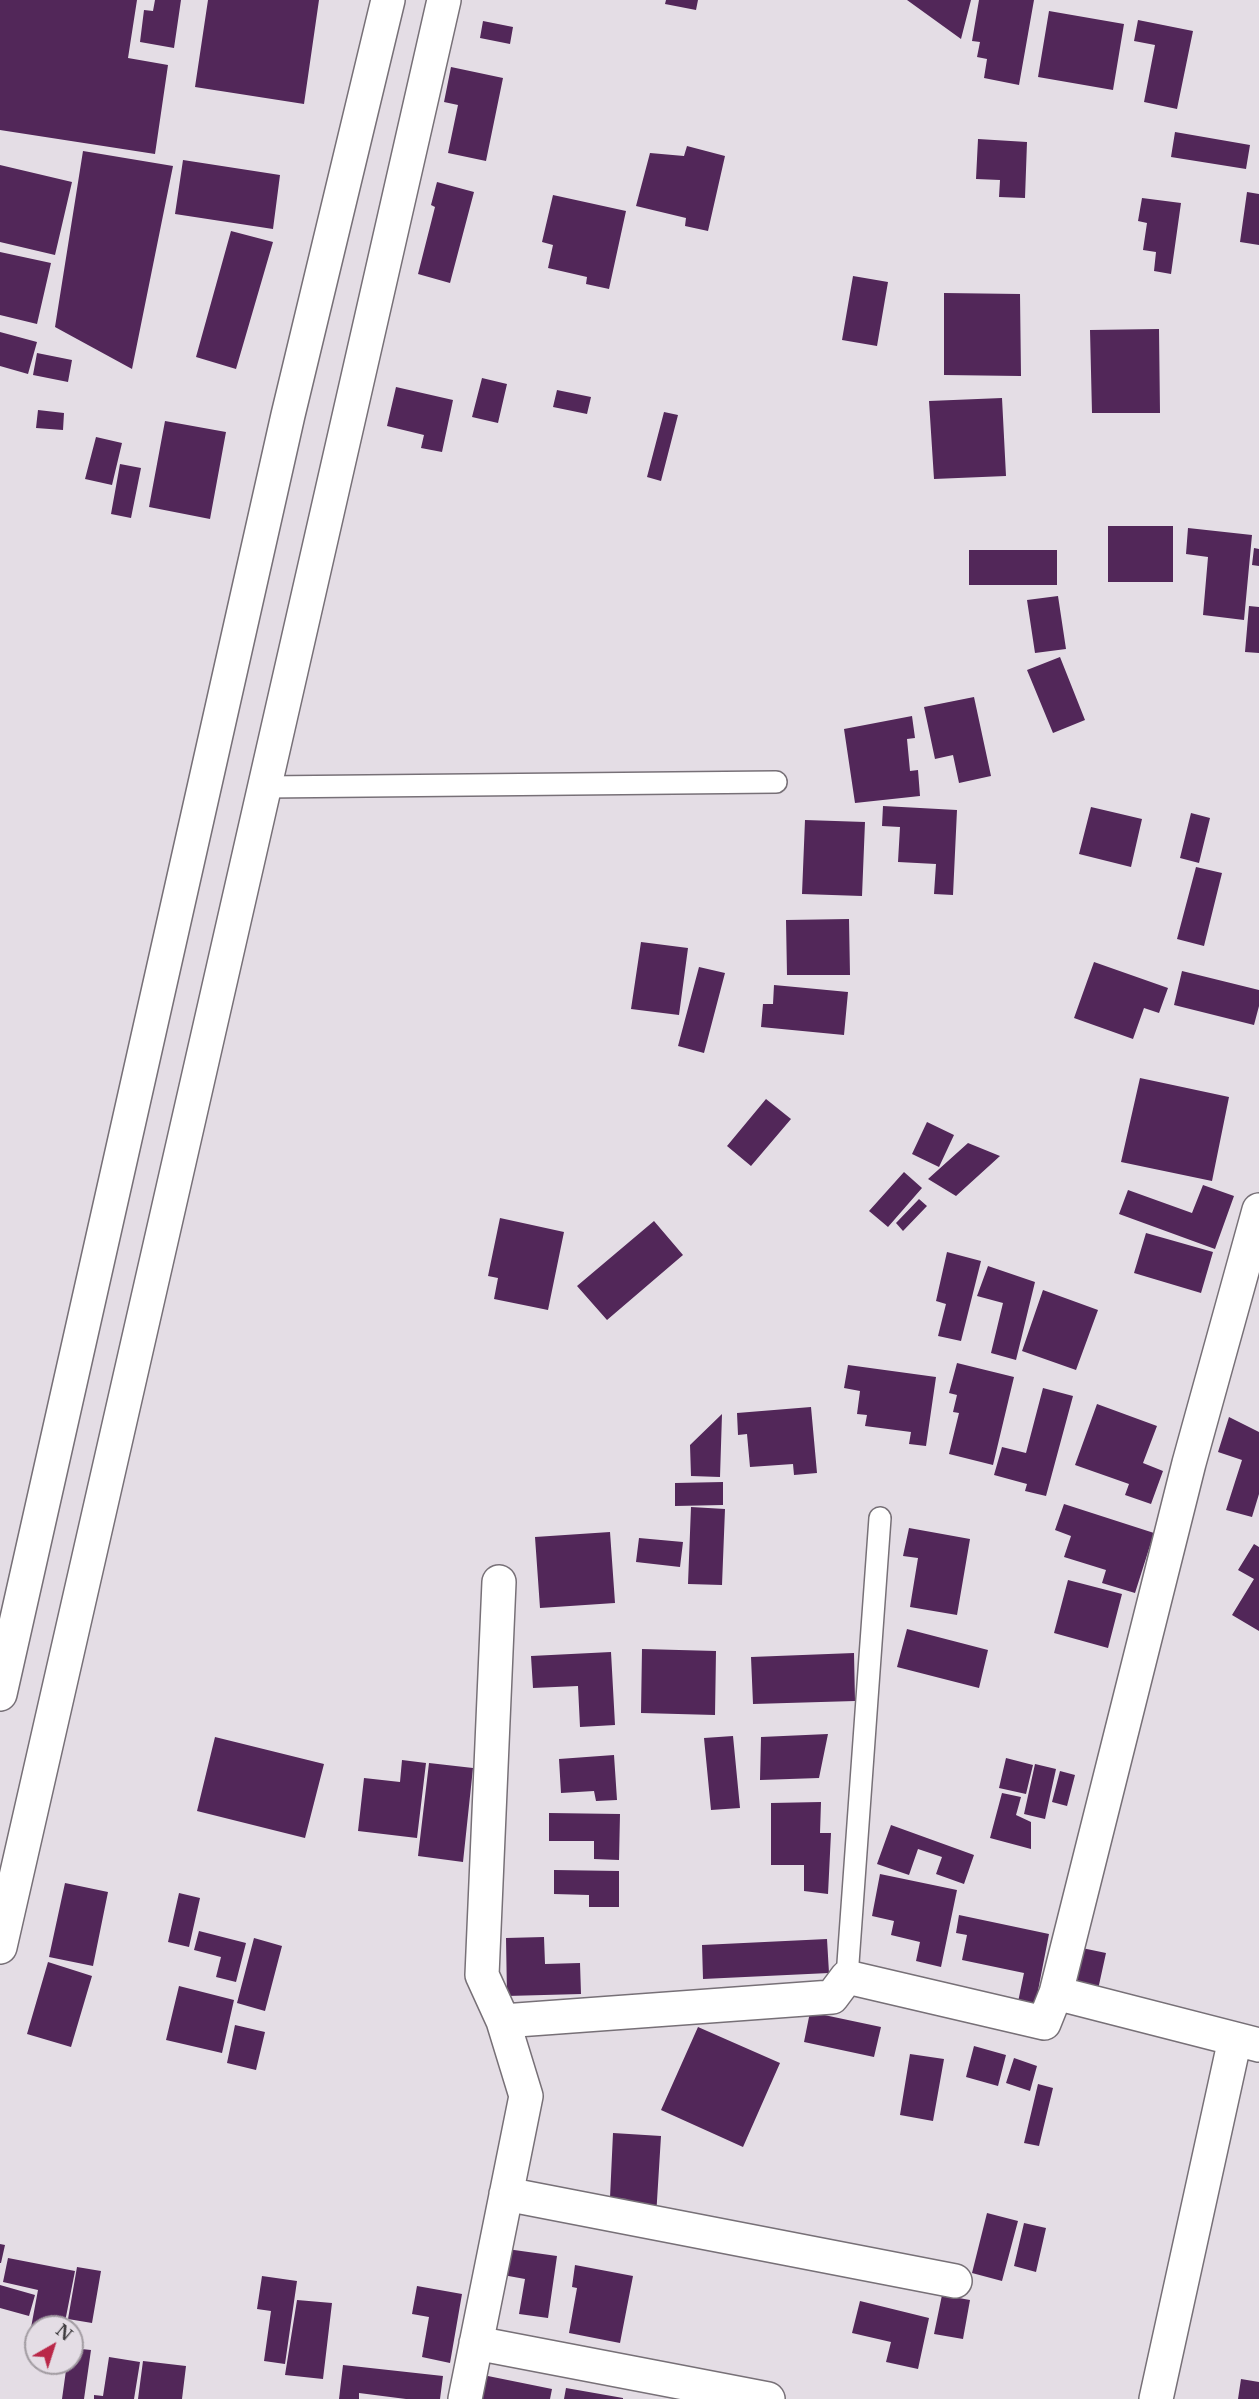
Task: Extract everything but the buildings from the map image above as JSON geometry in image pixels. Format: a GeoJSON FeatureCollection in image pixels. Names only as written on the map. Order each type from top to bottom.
{"type":"FeatureCollection","features":[{"type":"Feature","properties":{"kind":"main road"},"geometry":{"type":"LineString","coordinates":[[0,1694],[277,462],[388,0]]}},
{"type":"Feature","properties":{"kind":"main road"},"geometry":{"type":"LineString","coordinates":[[0,1947],[444,0]]}},
{"type":"Feature","properties":{"kind":"main road"},"geometry":{"type":"LineString","coordinates":[[503,2020],[832,1997],[847,1977],[1044,2023],[1056,1994],[1186,1474],[1259,1210]]}},
{"type":"Feature","properties":{"kind":"main road"},"geometry":{"type":"LineString","coordinates":[[465,2399],[526,2096],[503,2020],[482,1975],[499,1582]]}},
{"type":"Feature","properties":{"kind":"main road"},"geometry":{"type":"LineString","coordinates":[[1056,1994],[1247,2042],[1156,2399]]}},
{"type":"Feature","properties":{"kind":"main road"},"geometry":{"type":"LineString","coordinates":[[506,2194],[954,2281]]}},
{"type":"Feature","properties":{"kind":"main road"},"geometry":{"type":"LineString","coordinates":[[476,2343],[768,2399]]}},
{"type":"Feature","properties":{"kind":"lane"},"geometry":{"type":"LineString","coordinates":[[265,787],[777,782]]}},
{"type":"Feature","properties":{"kind":"lane"},"geometry":{"type":"LineString","coordinates":[[847,1977],[880,1518]]}}]}
